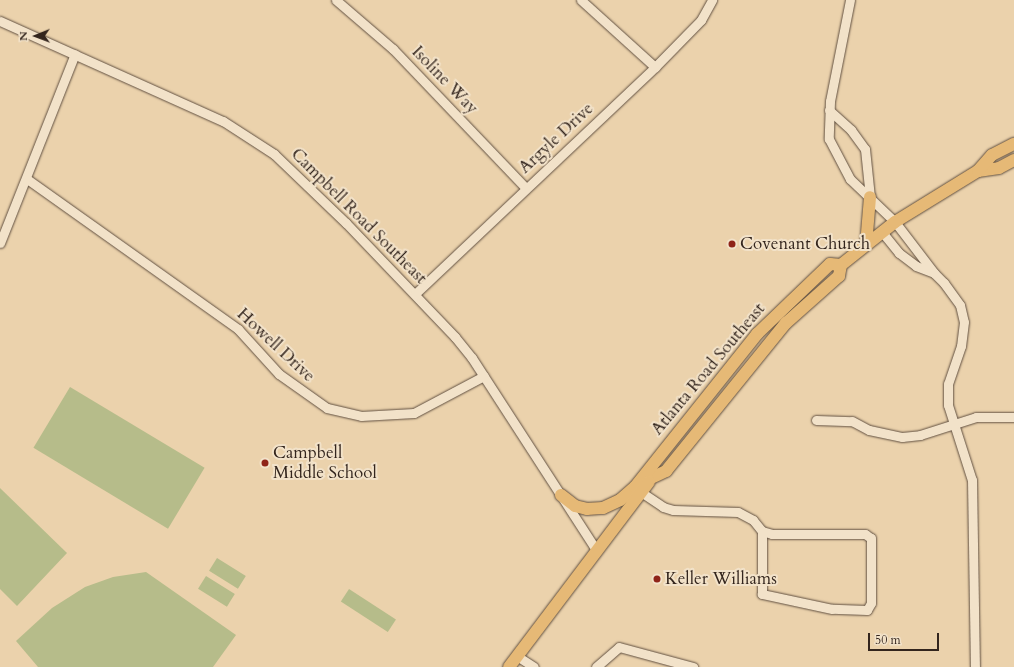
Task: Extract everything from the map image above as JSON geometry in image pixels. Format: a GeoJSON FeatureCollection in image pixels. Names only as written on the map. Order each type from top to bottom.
{"type":"FeatureCollection","features":[{"type":"Feature","properties":{"kind":"main road","name":"Atlanta Road Southeast"},"geometry":{"type":"LineString","coordinates":[[651,478],[666,471],[786,323],[839,276],[841,265],[896,222],[978,171],[992,155],[1014,144]]}},
{"type":"Feature","properties":{"kind":"main road","name":"Atlanta Road Southeast"},"geometry":{"type":"LineString","coordinates":[[978,171],[999,168],[1014,160]]}},
{"type":"Feature","properties":{"kind":"main road"},"geometry":{"type":"LineString","coordinates":[[866,245],[870,197]]}},
{"type":"Feature","properties":{"kind":"main road","name":"Atlanta Road Southeast"},"geometry":{"type":"LineString","coordinates":[[513,663],[596,550],[642,492],[651,478],[655,460],[736,357],[768,322],[830,264],[841,265]]}},
{"type":"Feature","properties":{"kind":"main road"},"geometry":{"type":"LineString","coordinates":[[561,496],[575,506],[603,508],[620,500],[635,487],[655,460]]}},
{"type":"Feature","properties":{"kind":"street","name":"Isoline Way"},"geometry":{"type":"LineString","coordinates":[[336,0],[393,48],[526,188]]}},
{"type":"Feature","properties":{"kind":"street"},"geometry":{"type":"LineString","coordinates":[[581,0],[655,67]]}},
{"type":"Feature","properties":{"kind":"street","name":"Argyle Drive"},"geometry":{"type":"LineString","coordinates":[[415,294],[655,67],[700,20],[712,0]]}},
{"type":"Feature","properties":{"kind":"street"},"geometry":{"type":"LineString","coordinates":[[850,0],[829,110],[828,134],[835,154],[850,179],[896,222],[934,273],[954,293],[960,305],[964,322],[961,346],[948,384],[948,405],[972,480],[975,667]]}},
{"type":"Feature","properties":{"kind":"street","name":"Campbell Road Southeast"},"geometry":{"type":"LineString","coordinates":[[0,21],[226,122],[258,142],[322,198],[415,294],[455,338],[484,376],[596,550]]}},
{"type":"Feature","properties":{"kind":"street"},"geometry":{"type":"LineString","coordinates":[[0,243],[28,179],[75,54]]}},
{"type":"Feature","properties":{"kind":"street"},"geometry":{"type":"LineString","coordinates":[[829,110],[851,130],[865,149],[870,197]]}},
{"type":"Feature","properties":{"kind":"street","name":"Howell Drive"},"geometry":{"type":"LineString","coordinates":[[28,179],[233,325],[280,374],[327,408],[361,416],[414,413],[484,376]]}},
{"type":"Feature","properties":{"kind":"street"},"geometry":{"type":"LineString","coordinates":[[882,232],[899,253],[916,266],[934,273]]}},
{"type":"Feature","properties":{"kind":"street"},"geometry":{"type":"LineString","coordinates":[[816,420],[852,421],[869,430],[902,437],[920,435],[976,416],[1014,417]]}},
{"type":"Feature","properties":{"kind":"street"},"geometry":{"type":"LineString","coordinates":[[642,492],[663,507],[673,510],[738,512],[753,520],[762,531],[772,534],[865,534],[871,538],[871,603],[867,610],[832,608],[762,594],[762,531]]}},
{"type":"Feature","properties":{"kind":"street"},"geometry":{"type":"LineString","coordinates":[[597,667],[619,647],[693,667]]}},
{"type":"Feature","properties":{"kind":"street"},"geometry":{"type":"LineString","coordinates":[[513,663],[534,667]]}},
{"type":"Feature","properties":{"kind":"green space"},"geometry":{"type":"Polygon","coordinates":[[[70,387],[205,468],[168,529],[33,448],[70,387]]]}},
{"type":"Feature","properties":{"kind":"green space"},"geometry":{"type":"Polygon","coordinates":[[[0,488],[67,553],[17,606],[0,589],[0,488]]]}},
{"type":"Feature","properties":{"kind":"green space"},"geometry":{"type":"Polygon","coordinates":[[[217,558],[246,576],[238,589],[209,571],[217,558]]]}},
{"type":"Feature","properties":{"kind":"green space"},"geometry":{"type":"Polygon","coordinates":[[[146,572],[236,635],[213,667],[38,667],[16,641],[52,608],[85,587],[113,577],[146,572]]]}},
{"type":"Feature","properties":{"kind":"green space"},"geometry":{"type":"Polygon","coordinates":[[[206,576],[235,594],[227,607],[198,589],[206,576]]]}},
{"type":"Feature","properties":{"kind":"green space"},"geometry":{"type":"Polygon","coordinates":[[[349,589],[396,619],[388,632],[341,602],[349,589]]]}},
{"type":"Feature","properties":{"kind":"place","name":"Covenant Church"},"geometry":{"type":"Point","coordinates":[732,244]}},
{"type":"Feature","properties":{"kind":"place","name":"Campbell Middle School"},"geometry":{"type":"Point","coordinates":[265,463]}},
{"type":"Feature","properties":{"kind":"place","name":"Keller Williams"},"geometry":{"type":"Point","coordinates":[657,579]}}]}
